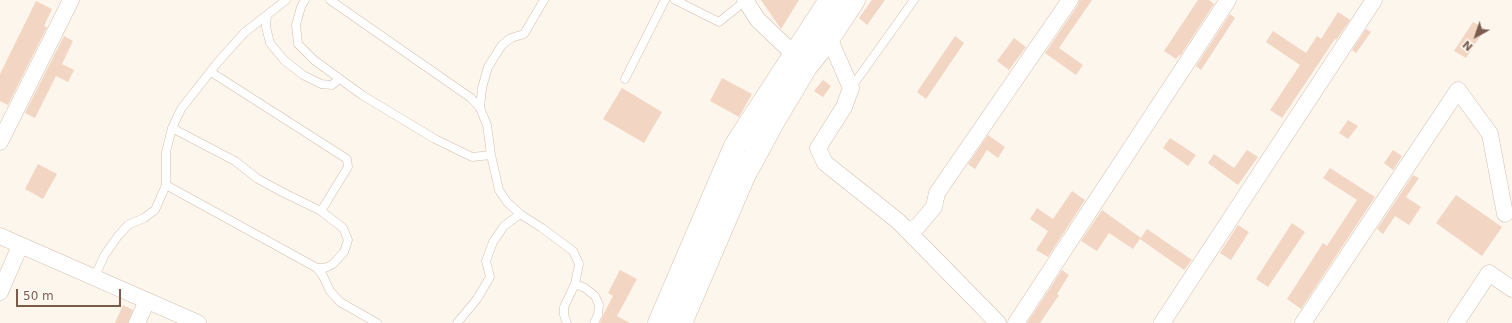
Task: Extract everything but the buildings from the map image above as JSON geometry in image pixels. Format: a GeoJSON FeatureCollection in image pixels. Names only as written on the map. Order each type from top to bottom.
{"type":"FeatureCollection","features":[{"type":"Feature","properties":{"kind":"main road"},"geometry":{"type":"LineString","coordinates":[[681,323],[744,176],[775,119],[800,61],[830,0]]}},
{"type":"Feature","properties":{"kind":"main road"},"geometry":{"type":"LineString","coordinates":[[658,323],[735,146],[800,61],[829,38],[854,0]]}},
{"type":"Feature","properties":{"kind":"street"},"geometry":{"type":"LineString","coordinates":[[0,142],[72,0]]}},
{"type":"Feature","properties":{"kind":"street"},"geometry":{"type":"LineString","coordinates":[[908,231],[918,226],[934,207],[937,193],[1070,0]]}},
{"type":"Feature","properties":{"kind":"street"},"geometry":{"type":"LineString","coordinates":[[1016,323],[1228,0]]}},
{"type":"Feature","properties":{"kind":"street"},"geometry":{"type":"LineString","coordinates":[[1162,323],[1374,0]]}},
{"type":"Feature","properties":{"kind":"street"},"geometry":{"type":"LineString","coordinates":[[745,1],[758,20],[800,61]]}},
{"type":"Feature","properties":{"kind":"street"},"geometry":{"type":"LineString","coordinates":[[829,38],[851,88],[844,107],[818,148],[825,163],[898,221],[998,323]]}},
{"type":"Feature","properties":{"kind":"street"},"geometry":{"type":"LineString","coordinates":[[1303,323],[1458,90],[1490,134],[1506,214]]}},
{"type":"Feature","properties":{"kind":"street"},"geometry":{"type":"LineString","coordinates":[[0,236],[198,323]]}},
{"type":"Feature","properties":{"kind":"street"},"geometry":{"type":"LineString","coordinates":[[0,292],[20,246]]}},
{"type":"Feature","properties":{"kind":"street"},"geometry":{"type":"LineString","coordinates":[[1456,323],[1488,273],[1512,289]]}},
{"type":"Feature","properties":{"kind":"street"},"geometry":{"type":"LineString","coordinates":[[137,323],[147,301]]}},
{"type":"Feature","properties":{"kind":"lane"},"geometry":{"type":"LineString","coordinates":[[94,278],[104,256],[118,236],[128,225],[144,218],[155,210],[166,185],[166,152],[172,128],[181,110],[244,33],[286,0]]}},
{"type":"Feature","properties":{"kind":"lane"},"geometry":{"type":"LineString","coordinates":[[305,0],[301,7],[296,25],[298,44],[314,60],[362,96],[436,139],[472,157],[491,155]]}},
{"type":"Feature","properties":{"kind":"lane"},"geometry":{"type":"LineString","coordinates":[[330,0],[471,98],[480,108],[487,125],[491,155],[499,190],[507,202],[520,214],[573,251],[579,264],[574,284],[564,307],[564,315],[567,323]]}},
{"type":"Feature","properties":{"kind":"lane"},"geometry":{"type":"LineString","coordinates":[[480,108],[482,88],[488,67],[502,45],[511,38],[524,34],[544,0]]}},
{"type":"Feature","properties":{"kind":"lane"},"geometry":{"type":"LineString","coordinates":[[625,79],[665,0]]}},
{"type":"Feature","properties":{"kind":"lane"},"geometry":{"type":"LineString","coordinates":[[675,0],[719,22],[745,1]]}},
{"type":"Feature","properties":{"kind":"lane"},"geometry":{"type":"LineString","coordinates":[[851,88],[914,0]]}},
{"type":"Feature","properties":{"kind":"lane"},"geometry":{"type":"LineString","coordinates":[[266,15],[266,27],[270,44],[284,60],[303,75],[321,84],[332,85],[339,79]]}},
{"type":"Feature","properties":{"kind":"lane"},"geometry":{"type":"LineString","coordinates":[[211,72],[347,159],[348,167],[321,210]]}},
{"type":"Feature","properties":{"kind":"lane"},"geometry":{"type":"LineString","coordinates":[[172,128],[235,161],[258,179],[276,189],[321,210],[343,228],[348,240],[344,252],[334,264],[325,268],[317,268]]}},
{"type":"Feature","properties":{"kind":"lane"},"geometry":{"type":"LineString","coordinates":[[166,185],[317,268],[324,276],[330,290],[340,302],[377,323]]}},
{"type":"Feature","properties":{"kind":"lane"},"geometry":{"type":"LineString","coordinates":[[457,323],[477,299],[490,277],[486,261],[492,242],[504,226],[520,214]]}},
{"type":"Feature","properties":{"kind":"lane"},"geometry":{"type":"LineString","coordinates":[[574,284],[585,288],[595,296],[599,305],[598,315],[594,323]]}}]}
